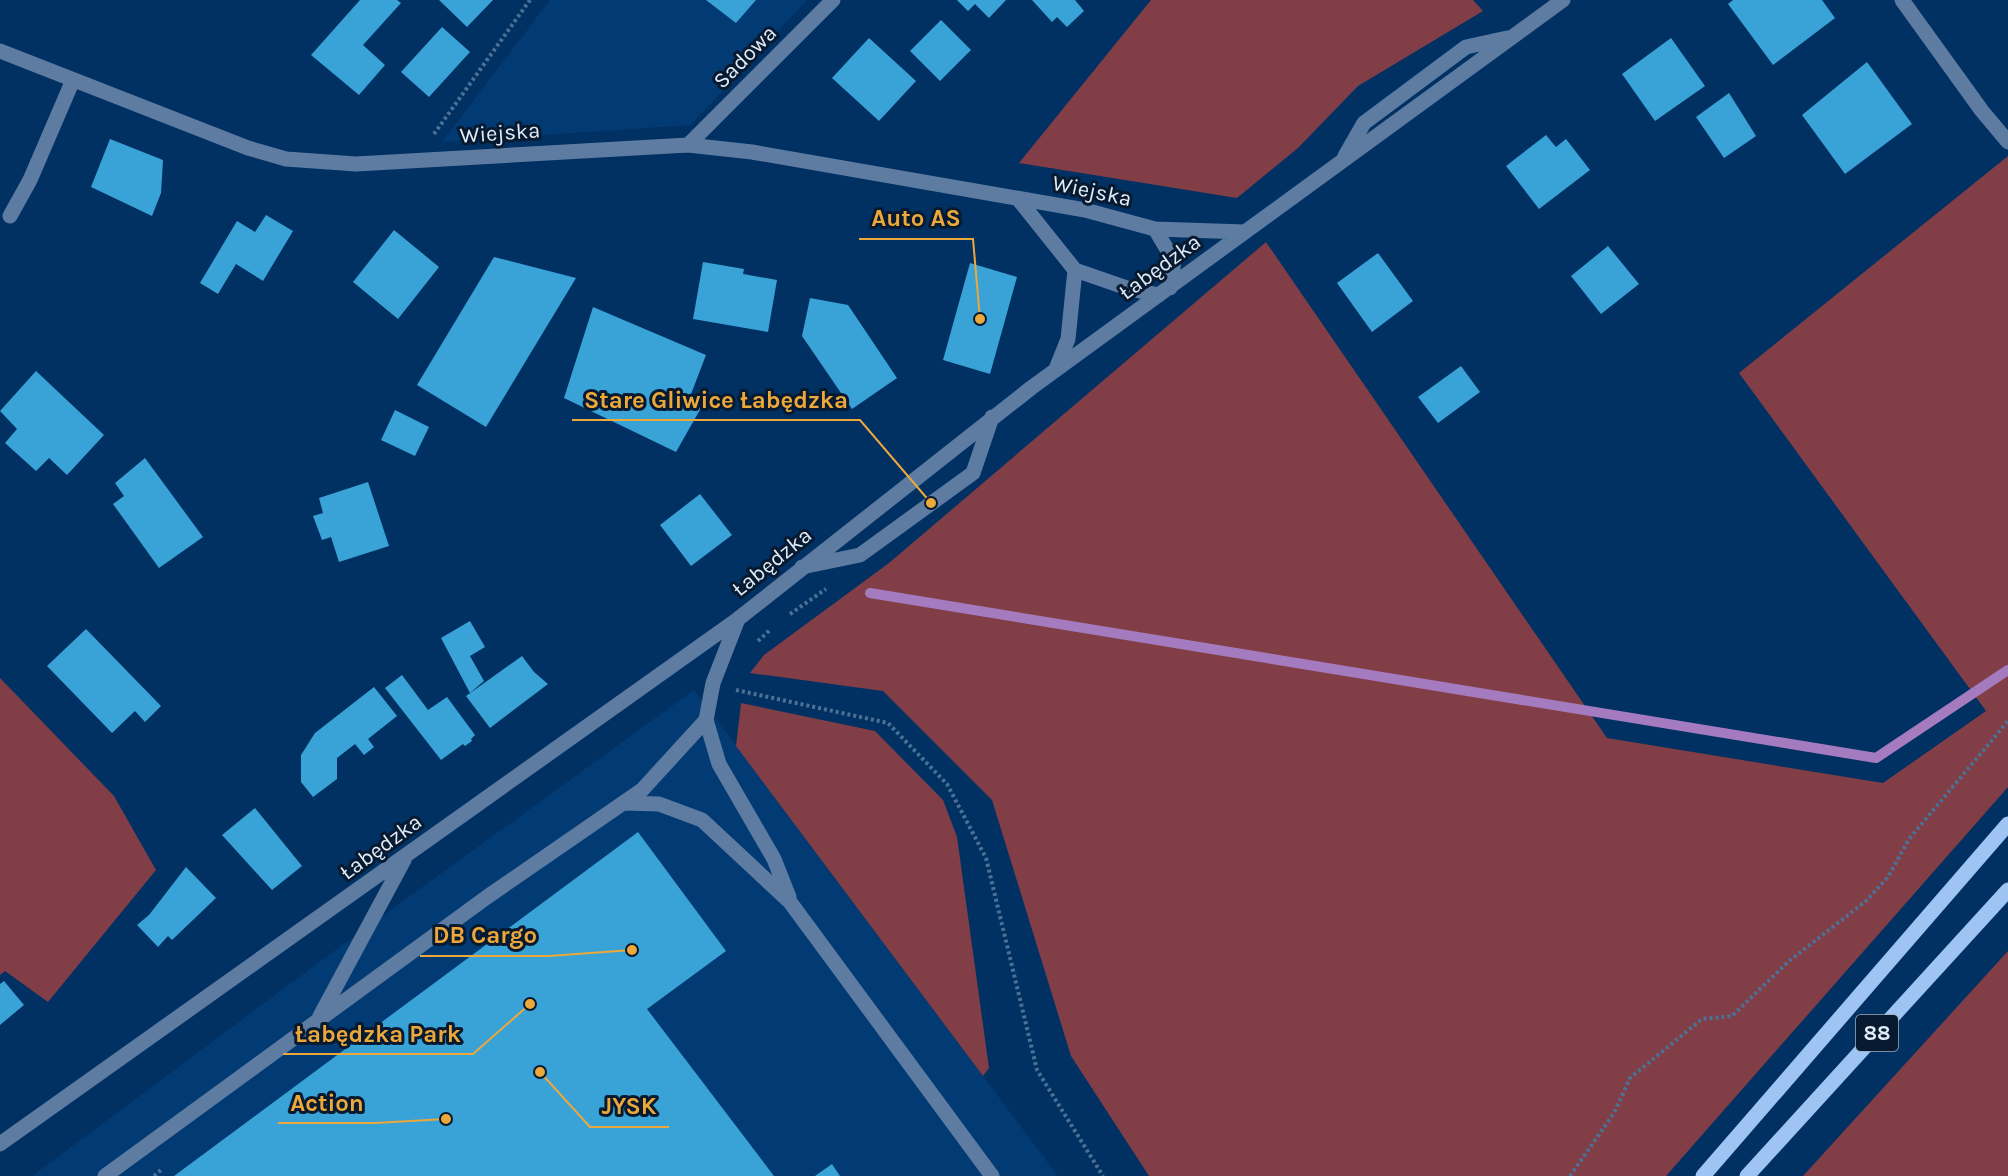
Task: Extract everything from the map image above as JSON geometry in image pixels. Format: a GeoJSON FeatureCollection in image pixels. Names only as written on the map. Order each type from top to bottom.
{"type":"FeatureCollection","features":[{"type":"Feature","properties":{"kind":"main road"},"geometry":{"type":"LineString","coordinates":[[1703,1176],[2008,824]]}},
{"type":"Feature","properties":{"kind":"main road","name":"88"},"geometry":{"type":"LineString","coordinates":[[1747,1176],[2008,890]]}},
{"type":"Feature","properties":{"kind":"street","name":"Sadowa"},"geometry":{"type":"LineString","coordinates":[[688,145],[833,0]]}},
{"type":"Feature","properties":{"kind":"street","name":"Łabędzka"},"geometry":{"type":"LineString","coordinates":[[0,1144],[738,619],[799,568],[992,417],[1563,0]]}},
{"type":"Feature","properties":{"kind":"street"},"geometry":{"type":"LineString","coordinates":[[1902,0],[1982,111],[2008,142]]}},
{"type":"Feature","properties":{"kind":"street","name":"Wiejska"},"geometry":{"type":"LineString","coordinates":[[0,51],[248,148],[286,159],[319,164],[356,164],[688,145],[752,152],[1107,214],[1155,229],[1245,232]]}},
{"type":"Feature","properties":{"kind":"street"},"geometry":{"type":"LineString","coordinates":[[10,216],[30,180],[74,80]]}},
{"type":"Feature","properties":{"kind":"street","name":"Wiejska"},"geometry":{"type":"LineString","coordinates":[[1019,200],[1075,270]]}},
{"type":"Feature","properties":{"kind":"street","name":"Wiejska"},"geometry":{"type":"LineString","coordinates":[[1155,229],[1174,261],[1165,291]]}},
{"type":"Feature","properties":{"kind":"street"},"geometry":{"type":"LineString","coordinates":[[1055,370],[1068,339],[1075,270],[1130,289],[1165,291]]}},
{"type":"Feature","properties":{"kind":"street"},"geometry":{"type":"LineString","coordinates":[[799,568],[860,555],[973,473],[992,417]]}},
{"type":"Feature","properties":{"kind":"street"},"geometry":{"type":"LineString","coordinates":[[738,619],[713,683],[706,720],[719,764],[774,859],[790,902]]}},
{"type":"Feature","properties":{"kind":"street"},"geometry":{"type":"LineString","coordinates":[[105,1176],[487,897],[642,790],[706,720]]}},
{"type":"Feature","properties":{"kind":"street"},"geometry":{"type":"LineString","coordinates":[[624,803],[659,804],[702,820],[790,902],[993,1176]]}},
{"type":"Feature","properties":{"kind":"street"},"geometry":{"type":"LineString","coordinates":[[318,1019],[405,857]]}},
{"type":"Feature","properties":{"kind":"path"},"geometry":{"type":"LineString","coordinates":[[433,135],[530,0]]}},
{"type":"Feature","properties":{"kind":"path"},"geometry":{"type":"LineString","coordinates":[[713,683],[752,695],[888,723],[947,784],[986,858],[1037,1070],[1103,1176]]}},
{"type":"Feature","properties":{"kind":"path"},"geometry":{"type":"LineString","coordinates":[[1570,1176],[1614,1113],[1630,1078],[1702,1019],[1732,1016],[1788,962],[1866,901],[1888,877],[1909,838],[2008,721]]}},
{"type":"Feature","properties":{"kind":"shaded area"},"geometry":{"type":"Polygon","coordinates":[[[550,0],[807,0],[691,125],[442,142],[550,0]]]}},
{"type":"Feature","properties":{"kind":"shaded area"},"geometry":{"type":"Polygon","coordinates":[[[1151,0],[1473,0],[1483,11],[1358,86],[1298,148],[1237,198],[1019,163],[1151,0]]]}},
{"type":"Feature","properties":{"kind":"shaded area"},"geometry":{"type":"Polygon","coordinates":[[[2008,156],[2008,787],[1666,1176],[1149,1176],[1071,1056],[992,800],[883,691],[750,673],[764,655],[889,563],[1266,242],[1607,738],[1883,783],[1986,711],[1739,373],[2008,156]]]}},
{"type":"Feature","properties":{"kind":"shaded area"},"geometry":{"type":"Polygon","coordinates":[[[0,678],[114,796],[156,870],[48,1002],[5,971],[0,975],[0,678]]]}},
{"type":"Feature","properties":{"kind":"shaded area"},"geometry":{"type":"Polygon","coordinates":[[[694,690],[1058,1176],[32,1176],[341,946],[694,690]]]}},
{"type":"Feature","properties":{"kind":"shaded area"},"geometry":{"type":"Polygon","coordinates":[[[741,703],[875,731],[943,800],[957,837],[989,1068],[983,1076],[736,746],[741,703]]]}},
{"type":"Feature","properties":{"kind":"shaded area"},"geometry":{"type":"Polygon","coordinates":[[[2008,951],[2008,1176],[1803,1176],[2008,951]]]}},
{"type":"Feature","properties":{"kind":"building"},"geometry":{"type":"Polygon","coordinates":[[[360,0],[397,0],[401,3],[363,45],[385,65],[359,95],[311,55],[360,0]]]}},
{"type":"Feature","properties":{"kind":"building"},"geometry":{"type":"Polygon","coordinates":[[[439,0],[493,0],[467,27],[439,0]]]}},
{"type":"Feature","properties":{"kind":"building"},"geometry":{"type":"Polygon","coordinates":[[[706,0],[756,0],[736,23],[706,0]]]}},
{"type":"Feature","properties":{"kind":"building"},"geometry":{"type":"Polygon","coordinates":[[[957,0],[1006,0],[989,18],[975,4],[968,11],[957,0]]]}},
{"type":"Feature","properties":{"kind":"building"},"geometry":{"type":"Polygon","coordinates":[[[1032,0],[1075,0],[1084,11],[1067,27],[1057,17],[1052,22],[1032,0]]]}},
{"type":"Feature","properties":{"kind":"building"},"geometry":{"type":"Polygon","coordinates":[[[1733,0],[1822,0],[1835,18],[1773,65],[1728,4],[1733,0]]]}},
{"type":"Feature","properties":{"kind":"building"},"geometry":{"type":"Polygon","coordinates":[[[941,20],[971,50],[940,81],[910,51],[941,20]]]}},
{"type":"Feature","properties":{"kind":"building"},"geometry":{"type":"Polygon","coordinates":[[[442,27],[470,52],[429,97],[401,72],[442,27]]]}},
{"type":"Feature","properties":{"kind":"building"},"geometry":{"type":"Polygon","coordinates":[[[869,38],[916,81],[879,121],[832,78],[869,38]]]}},
{"type":"Feature","properties":{"kind":"building"},"geometry":{"type":"Polygon","coordinates":[[[1671,38],[1705,86],[1655,121],[1622,74],[1671,38]]]}},
{"type":"Feature","properties":{"kind":"building"},"geometry":{"type":"Polygon","coordinates":[[[1867,62],[1912,124],[1845,174],[1802,115],[1867,62]]]}},
{"type":"Feature","properties":{"kind":"building"},"geometry":{"type":"Polygon","coordinates":[[[1729,93],[1756,136],[1724,158],[1696,117],[1729,93]]]}},
{"type":"Feature","properties":{"kind":"building"},"geometry":{"type":"Polygon","coordinates":[[[1546,135],[1556,147],[1566,139],[1590,170],[1539,209],[1506,166],[1546,135]]]}},
{"type":"Feature","properties":{"kind":"building"},"geometry":{"type":"Polygon","coordinates":[[[110,139],[163,160],[161,193],[152,216],[91,187],[110,139]]]}},
{"type":"Feature","properties":{"kind":"building"},"geometry":{"type":"Polygon","coordinates":[[[266,215],[293,231],[263,281],[236,264],[218,294],[200,283],[237,221],[255,232],[266,215]]]}},
{"type":"Feature","properties":{"kind":"building"},"geometry":{"type":"Polygon","coordinates":[[[394,230],[439,267],[398,319],[353,282],[394,230]]]}},
{"type":"Feature","properties":{"kind":"building"},"geometry":{"type":"Polygon","coordinates":[[[1608,246],[1639,284],[1601,314],[1571,276],[1608,246]]]}},
{"type":"Feature","properties":{"kind":"building"},"geometry":{"type":"Polygon","coordinates":[[[1378,253],[1413,301],[1372,332],[1337,283],[1378,253]]]}},
{"type":"Feature","properties":{"kind":"building"},"geometry":{"type":"Polygon","coordinates":[[[494,257],[576,278],[486,427],[417,385],[494,257]]]}},
{"type":"Feature","properties":{"kind":"building"},"geometry":{"type":"Polygon","coordinates":[[[703,262],[744,269],[743,274],[777,280],[768,332],[693,319],[703,262]]]}},
{"type":"Feature","properties":{"kind":"building"},"geometry":{"type":"Polygon","coordinates":[[[970,263],[1017,277],[990,374],[943,360],[970,263]]]}},
{"type":"Feature","properties":{"kind":"building"},"geometry":{"type":"Polygon","coordinates":[[[810,298],[848,305],[897,378],[852,409],[802,336],[810,298]]]}},
{"type":"Feature","properties":{"kind":"building"},"geometry":{"type":"Polygon","coordinates":[[[593,307],[706,355],[688,402],[701,408],[676,452],[564,398],[593,307]]]}},
{"type":"Feature","properties":{"kind":"building"},"geometry":{"type":"Polygon","coordinates":[[[1461,366],[1480,392],[1438,423],[1418,397],[1461,366]]]}},
{"type":"Feature","properties":{"kind":"building"},"geometry":{"type":"Polygon","coordinates":[[[36,371],[104,435],[67,475],[49,458],[36,471],[5,443],[17,429],[0,411],[36,371]]]}},
{"type":"Feature","properties":{"kind":"building"},"geometry":{"type":"Polygon","coordinates":[[[395,410],[429,427],[415,456],[381,440],[395,410]]]}},
{"type":"Feature","properties":{"kind":"building"},"geometry":{"type":"Polygon","coordinates":[[[145,458],[203,537],[159,568],[113,504],[124,496],[115,483],[145,458]]]}},
{"type":"Feature","properties":{"kind":"building"},"geometry":{"type":"Polygon","coordinates":[[[368,482],[389,546],[339,562],[331,537],[322,540],[313,516],[323,513],[319,498],[368,482]]]}},
{"type":"Feature","properties":{"kind":"building"},"geometry":{"type":"Polygon","coordinates":[[[700,494],[732,535],[691,566],[660,525],[700,494]]]}},
{"type":"Feature","properties":{"kind":"building"},"geometry":{"type":"Polygon","coordinates":[[[470,621],[485,647],[470,656],[484,681],[470,693],[441,638],[470,621]]]}},
{"type":"Feature","properties":{"kind":"building"},"geometry":{"type":"Polygon","coordinates":[[[86,629],[161,706],[145,722],[135,711],[112,733],[47,666],[86,629]]]}},
{"type":"Feature","properties":{"kind":"building"},"geometry":{"type":"Polygon","coordinates":[[[522,656],[534,672],[548,684],[490,728],[466,696],[522,656]]]}},
{"type":"Feature","properties":{"kind":"building"},"geometry":{"type":"Polygon","coordinates":[[[402,675],[428,710],[447,697],[475,735],[472,741],[465,746],[463,744],[441,760],[385,688],[402,675]]]}},
{"type":"Feature","properties":{"kind":"building"},"geometry":{"type":"Polygon","coordinates":[[[374,687],[397,716],[368,739],[374,747],[364,755],[355,744],[337,758],[337,779],[313,797],[301,782],[301,755],[315,733],[374,687]]]}},
{"type":"Feature","properties":{"kind":"building"},"geometry":{"type":"Polygon","coordinates":[[[255,808],[302,866],[272,890],[222,835],[255,808]]]}},
{"type":"Feature","properties":{"kind":"building"},"geometry":{"type":"Polygon","coordinates":[[[638,832],[726,951],[647,1009],[774,1176],[174,1176],[638,832]]]}},
{"type":"Feature","properties":{"kind":"building"},"geometry":{"type":"Polygon","coordinates":[[[186,867],[216,898],[172,940],[168,936],[158,947],[137,925],[149,915],[186,867]]]}},
{"type":"Feature","properties":{"kind":"building"},"geometry":{"type":"Polygon","coordinates":[[[4,981],[24,1005],[0,1025],[0,984],[4,981]]]}},
{"type":"Feature","properties":{"kind":"building"},"geometry":{"type":"Polygon","coordinates":[[[832,1164],[840,1176],[815,1176],[832,1164]]]}},
{"type":"Feature","properties":{"kind":"waterway"},"geometry":{"type":"LineString","coordinates":[[870,593],[1876,758],[2008,670]]}},
{"type":"Feature","properties":{"kind":"place","name":"Auto AS"},"geometry":{"type":"Point","coordinates":[980,319]}},
{"type":"Feature","properties":{"kind":"place","name":"Stare Gliwice Łabędzka"},"geometry":{"type":"Point","coordinates":[931,503]}},
{"type":"Feature","properties":{"kind":"place","name":"DB Cargo"},"geometry":{"type":"Point","coordinates":[632,950]}},
{"type":"Feature","properties":{"kind":"place","name":"Łabędzka Park"},"geometry":{"type":"Point","coordinates":[530,1004]}},
{"type":"Feature","properties":{"kind":"place","name":"JYSK"},"geometry":{"type":"Point","coordinates":[540,1072]}},
{"type":"Feature","properties":{"kind":"place","name":"Action"},"geometry":{"type":"Point","coordinates":[446,1119]}}]}
